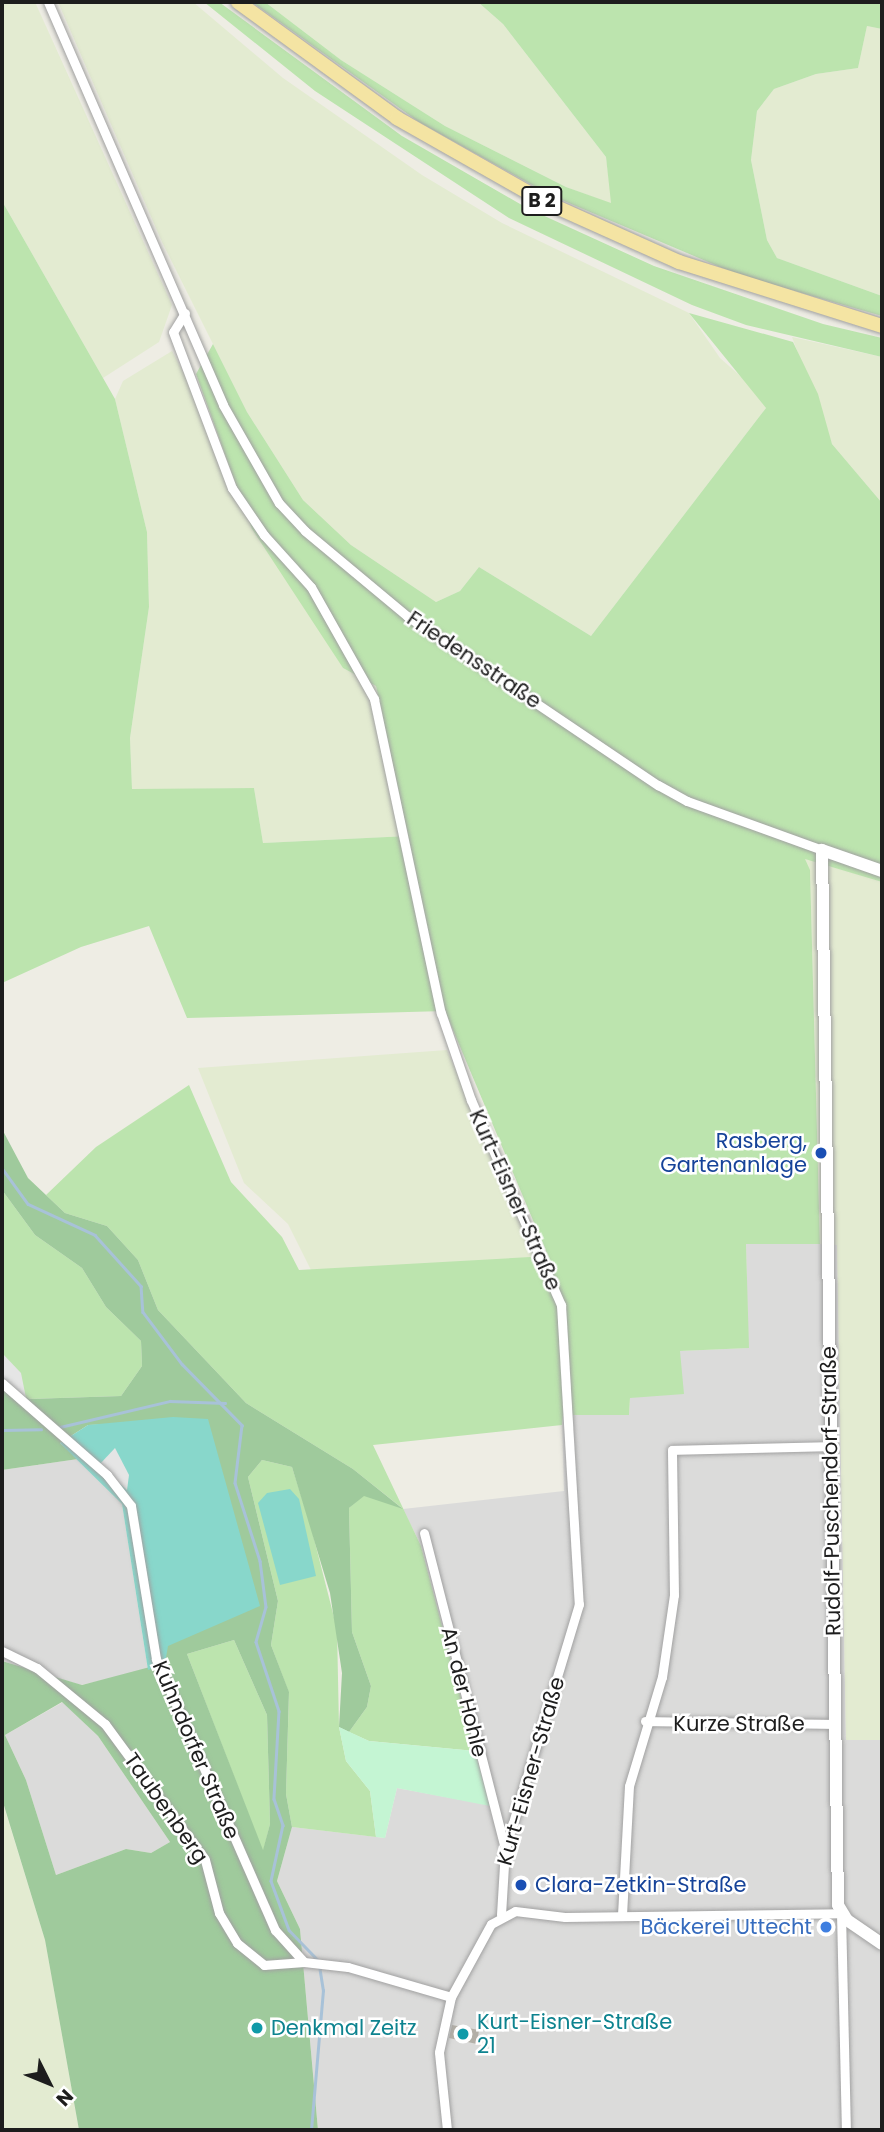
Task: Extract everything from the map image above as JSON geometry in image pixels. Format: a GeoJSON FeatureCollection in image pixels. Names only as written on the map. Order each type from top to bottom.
{"type":"FeatureCollection","features":[{"type":"Feature","properties":{"kind":"main road","name":"B 2"},"geometry":{"type":"LineString","coordinates":[[238,2],[397,118],[543,201],[679,262],[882,326]]}},
{"type":"Feature","properties":{"kind":"street","name":"Friedensstraße"},"geometry":{"type":"LineString","coordinates":[[48,2],[253,461],[279,503],[349,571],[658,785],[687,801],[882,872]]}},
{"type":"Feature","properties":{"kind":"street","name":"Kurt-Eisner-Straße"},"geometry":{"type":"LineString","coordinates":[[185,313],[173,332],[232,488],[264,535],[312,587],[374,699],[441,1013],[471,1100],[561,1305],[579,1604],[505,1849],[500,1915],[451,1997],[439,2052],[447,2130]]}},
{"type":"Feature","properties":{"kind":"street","name":"Rudolf-Puschendorf-Straße"},"geometry":{"type":"LineString","coordinates":[[822,850],[834,1724],[846,2130]]}},
{"type":"Feature","properties":{"kind":"street","name":"Kuhndorfer Straße"},"geometry":{"type":"LineString","coordinates":[[2,1383],[125,1495],[134,1516],[156,1659],[265,1912],[308,1962]]}},
{"type":"Feature","properties":{"kind":"street"},"geometry":{"type":"LineString","coordinates":[[622,1915],[626,1801],[645,1721],[662,1677],[674,1595],[672,1450],[831,1446]]}},
{"type":"Feature","properties":{"kind":"street","name":"An der Hohle"},"geometry":{"type":"LineString","coordinates":[[424,1533],[505,1849]]}},
{"type":"Feature","properties":{"kind":"street","name":"Taubenberg"},"geometry":{"type":"LineString","coordinates":[[2,1651],[37,1668],[105,1724],[205,1860],[219,1913],[237,1944],[264,1965],[308,1962]]}},
{"type":"Feature","properties":{"kind":"street","name":"Kurze Straße"},"geometry":{"type":"LineString","coordinates":[[645,1721],[834,1724]]}},
{"type":"Feature","properties":{"kind":"street"},"geometry":{"type":"LineString","coordinates":[[500,1915],[841,1913],[882,1944]]}},
{"type":"Feature","properties":{"kind":"street"},"geometry":{"type":"LineString","coordinates":[[308,1962],[323,1963],[451,1997]]}},
{"type":"Feature","properties":{"kind":"shaded area"},"geometry":{"type":"Polygon","coordinates":[[[746,1244],[837,1244],[846,1740],[882,1740],[882,2130],[318,2130],[300,1929],[277,1881],[292,1827],[385,1838],[397,1788],[489,1805],[421,1546],[403,1509],[564,1491],[562,1415],[629,1415],[630,1398],[680,1351],[748,1348],[746,1244]]]}},
{"type":"Feature","properties":{"kind":"shaded area"},"geometry":{"type":"Polygon","coordinates":[[[2,1353],[21,1373],[26,1398],[2,1377],[2,1353]]]}},
{"type":"Feature","properties":{"kind":"shaded area"},"geometry":{"type":"Polygon","coordinates":[[[173,1417],[208,1419],[260,1606],[168,1646],[165,1663],[148,1670],[122,1504],[60,1443],[88,1425],[173,1417]]]}},
{"type":"Feature","properties":{"kind":"shaded area"},"geometry":{"type":"Polygon","coordinates":[[[115,1448],[129,1475],[127,1490],[99,1465],[115,1448]]]}},
{"type":"Feature","properties":{"kind":"shaded area"},"geometry":{"type":"Polygon","coordinates":[[[78,1459],[122,1504],[148,1670],[81,1685],[2,1661],[2,1470],[78,1459]]]}},
{"type":"Feature","properties":{"kind":"shaded area"},"geometry":{"type":"Polygon","coordinates":[[[290,1489],[299,1499],[316,1576],[280,1585],[258,1503],[267,1493],[290,1489]]]}},
{"type":"Feature","properties":{"kind":"shaded area"},"geometry":{"type":"Polygon","coordinates":[[[63,1702],[98,1736],[170,1842],[151,1853],[126,1849],[56,1875],[26,1780],[5,1735],[63,1702]]]}},
{"type":"Feature","properties":{"kind":"green space"},"geometry":{"type":"Polygon","coordinates":[[[2,2],[35,2],[172,305],[159,342],[103,378],[2,201],[2,2]]]}},
{"type":"Feature","properties":{"kind":"green space"},"geometry":{"type":"Polygon","coordinates":[[[58,2],[193,2],[283,78],[422,175],[502,223],[689,313],[720,358],[755,389],[766,408],[591,636],[479,567],[460,591],[436,602],[351,545],[303,500],[247,412],[162,242],[58,2]]]}},
{"type":"Feature","properties":{"kind":"green space"},"geometry":{"type":"Polygon","coordinates":[[[204,2],[219,2],[402,136],[527,208],[654,266],[823,324],[882,338],[882,357],[746,325],[692,305],[509,218],[315,91],[204,2]]]}},
{"type":"Feature","properties":{"kind":"green space"},"geometry":{"type":"Polygon","coordinates":[[[252,2],[265,2],[341,60],[445,126],[566,187],[611,203],[606,157],[503,24],[478,2],[882,2],[882,29],[867,26],[858,68],[816,74],[774,89],[757,111],[751,160],[767,240],[777,258],[882,296],[882,316],[739,275],[550,195],[419,122],[252,2]]]}},
{"type":"Feature","properties":{"kind":"green space"},"geometry":{"type":"Polygon","coordinates":[[[265,2],[478,2],[503,24],[606,157],[612,204],[566,187],[445,126],[341,60],[265,2]]]}},
{"type":"Feature","properties":{"kind":"green space"},"geometry":{"type":"Polygon","coordinates":[[[867,26],[882,29],[882,296],[777,258],[767,240],[751,160],[757,111],[774,89],[816,74],[858,68],[867,26]]]}},
{"type":"Feature","properties":{"kind":"green space"},"geometry":{"type":"Polygon","coordinates":[[[2,201],[115,399],[147,532],[149,607],[130,738],[132,789],[254,788],[263,843],[408,836],[376,686],[343,668],[252,529],[196,374],[213,344],[247,412],[303,500],[351,545],[436,602],[460,591],[479,567],[591,636],[766,408],[689,313],[793,342],[818,394],[832,444],[882,503],[882,882],[805,859],[810,870],[820,1244],[746,1244],[749,1348],[680,1351],[684,1394],[630,1398],[629,1415],[563,1415],[562,1425],[373,1445],[421,1546],[475,1751],[369,1741],[349,1732],[367,1707],[371,1686],[352,1632],[349,1508],[364,1495],[402,1508],[353,1469],[246,1403],[158,1310],[138,1260],[107,1226],[65,1213],[46,1195],[96,1147],[189,1085],[231,1182],[282,1237],[299,1270],[548,1256],[445,1011],[187,1018],[149,926],[81,947],[2,983],[2,201]]]}},
{"type":"Feature","properties":{"kind":"green space"},"geometry":{"type":"Polygon","coordinates":[[[792,337],[882,357],[882,503],[832,444],[792,337]]]}},
{"type":"Feature","properties":{"kind":"green space"},"geometry":{"type":"Polygon","coordinates":[[[172,351],[343,668],[376,686],[408,836],[263,843],[254,788],[132,790],[130,738],[149,607],[147,532],[115,399],[123,381],[172,351]]]}},
{"type":"Feature","properties":{"kind":"green space"},"geometry":{"type":"Polygon","coordinates":[[[804,858],[882,882],[882,1740],[846,1740],[837,1245],[820,1244],[810,871],[804,858]]]}},
{"type":"Feature","properties":{"kind":"green space"},"geometry":{"type":"Polygon","coordinates":[[[447,1050],[536,1258],[311,1270],[288,1224],[244,1183],[198,1068],[447,1050]]]}},
{"type":"Feature","properties":{"kind":"green space"},"geometry":{"type":"Polygon","coordinates":[[[2,1129],[28,1178],[65,1213],[107,1226],[138,1260],[158,1310],[246,1403],[353,1469],[403,1509],[364,1496],[349,1508],[352,1632],[371,1686],[367,1707],[349,1732],[339,1727],[342,1673],[330,1593],[292,1467],[262,1460],[248,1477],[278,1601],[271,1645],[289,1692],[286,1794],[292,1827],[277,1881],[300,1929],[318,2130],[79,2130],[45,1940],[2,1799],[2,1661],[82,1685],[165,1663],[117,1424],[88,1425],[60,1443],[78,1459],[2,1470],[2,1379],[29,1399],[121,1396],[142,1366],[141,1341],[106,1307],[82,1268],[35,1235],[2,1190],[2,1129]],[[234,1640],[187,1654],[263,1850],[270,1824],[267,1715],[234,1640]],[[62,1702],[5,1735],[26,1780],[56,1875],[126,1849],[151,1853],[170,1842],[98,1736],[62,1702]]]}},
{"type":"Feature","properties":{"kind":"green space"},"geometry":{"type":"Polygon","coordinates":[[[2,1190],[35,1235],[82,1268],[106,1307],[141,1341],[142,1366],[121,1396],[28,1399],[2,1379],[2,1190]]]}},
{"type":"Feature","properties":{"kind":"green space"},"geometry":{"type":"Polygon","coordinates":[[[262,1460],[292,1467],[311,1527],[337,1629],[339,1727],[346,1761],[370,1791],[376,1837],[292,1827],[286,1794],[289,1693],[271,1645],[278,1601],[248,1477],[262,1460]]]}},
{"type":"Feature","properties":{"kind":"green space"},"geometry":{"type":"Polygon","coordinates":[[[234,1640],[267,1715],[270,1824],[263,1852],[187,1654],[234,1640]]]}},
{"type":"Feature","properties":{"kind":"green space"},"geometry":{"type":"Polygon","coordinates":[[[339,1727],[369,1741],[475,1751],[490,1806],[397,1788],[385,1838],[376,1837],[370,1791],[346,1761],[339,1727]]]}},
{"type":"Feature","properties":{"kind":"green space"},"geometry":{"type":"Polygon","coordinates":[[[2,1800],[45,1940],[79,2130],[2,2130],[2,1800]]]}},
{"type":"Feature","properties":{"kind":"building","name":"Kurt-Eisner-Straße 21"},"geometry":{"type":"Polygon","coordinates":[[[452,2025],[479,2030],[477,2044],[449,2038],[452,2025]]]}},
{"type":"Feature","properties":{"kind":"waterway"},"geometry":{"type":"LineString","coordinates":[[2,1168],[28,1204],[95,1235],[141,1286],[143,1312],[182,1364],[242,1425],[235,1483],[260,1561],[266,1607],[256,1642],[279,1711],[274,1799],[283,1825],[271,1881],[289,1930],[318,1960]]}},
{"type":"Feature","properties":{"kind":"waterway"},"geometry":{"type":"LineString","coordinates":[[60,1427],[170,1401],[225,1403]]}},
{"type":"Feature","properties":{"kind":"waterway"},"geometry":{"type":"LineString","coordinates":[[2,1430],[41,1429]]}},
{"type":"Feature","properties":{"kind":"waterway"},"geometry":{"type":"LineString","coordinates":[[311,2130],[323,1991],[319,1966]]}},
{"type":"Feature","properties":{"kind":"place","name":"Rasberg, Gartenanlage"},"geometry":{"type":"Point","coordinates":[821,1153]}},
{"type":"Feature","properties":{"kind":"place","name":"Clara-Zetkin-Straße"},"geometry":{"type":"Point","coordinates":[521,1885]}},
{"type":"Feature","properties":{"kind":"place","name":"Bäckerei Uttecht"},"geometry":{"type":"Point","coordinates":[826,1927]}},
{"type":"Feature","properties":{"kind":"place","name":"Denkmal Zeitz"},"geometry":{"type":"Point","coordinates":[257,2028]}},
{"type":"Feature","properties":{"kind":"place","name":"Kurt-Eisner-Straße 21"},"geometry":{"type":"Point","coordinates":[463,2034]}}]}
